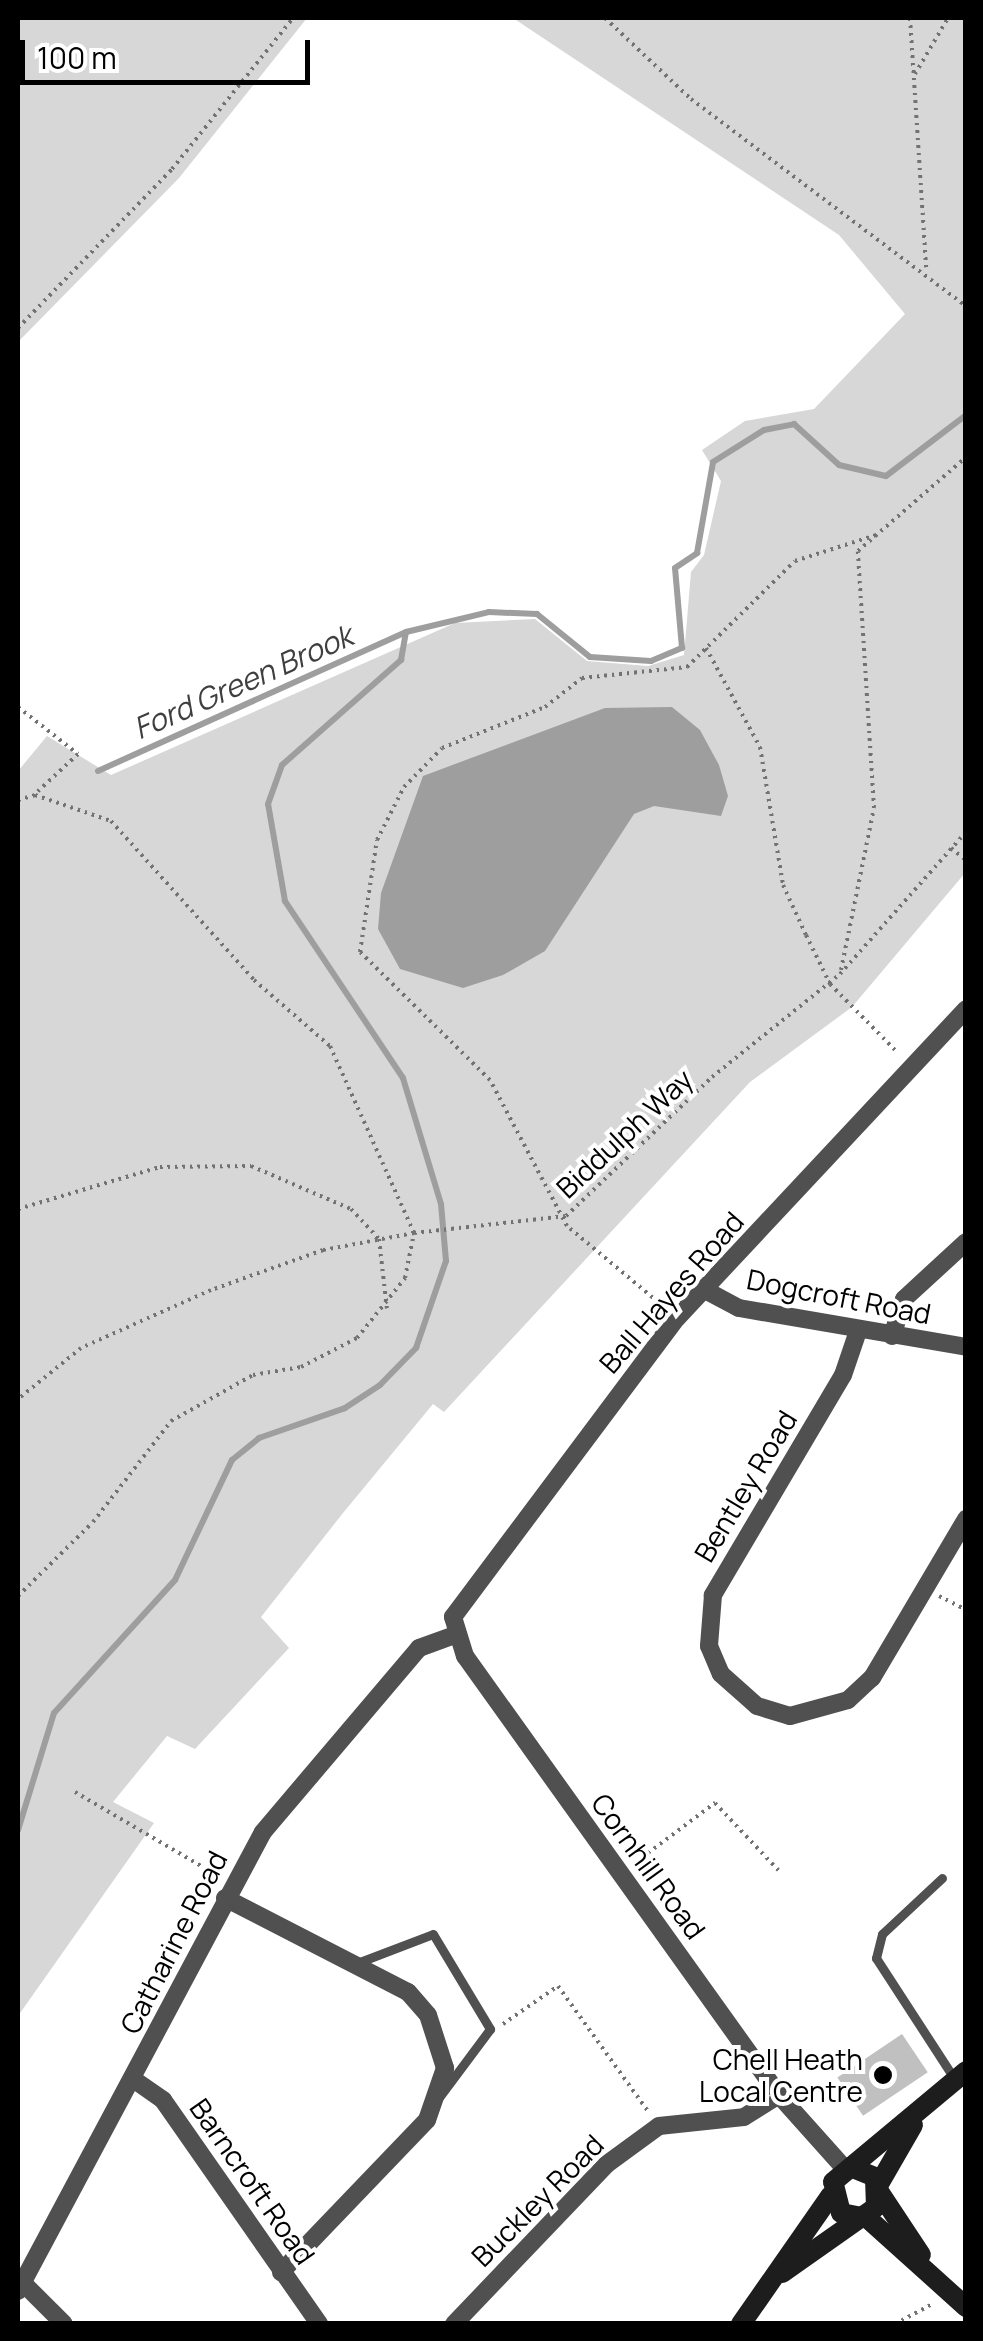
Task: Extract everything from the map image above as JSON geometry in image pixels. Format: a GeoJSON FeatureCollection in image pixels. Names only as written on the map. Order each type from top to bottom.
{"type":"FeatureCollection","features":[{"type":"Feature","properties":{"kind":"street","name":"Ball Hayes Road"},"geometry":{"type":"LineString","coordinates":[[454,1635],[462,1597],[677,1318],[966,1009]]}},
{"type":"Feature","properties":{"kind":"street"},"geometry":{"type":"LineString","coordinates":[[892,1336],[904,1300],[966,1242]]}},
{"type":"Feature","properties":{"kind":"street","name":"Dogcroft Road"},"geometry":{"type":"LineString","coordinates":[[705,1290],[739,1308],[966,1348]]}},
{"type":"Feature","properties":{"kind":"street","name":"Bentley Road"},"geometry":{"type":"LineString","coordinates":[[858,1331],[843,1375],[713,1594],[709,1646],[722,1674],[758,1706],[814,1714],[872,1678],[966,1519]]}},
{"type":"Feature","properties":{"kind":"street","name":"Catharine Road"},"geometry":{"type":"LineString","coordinates":[[20,2286],[229,1891],[274,1818],[419,1648],[454,1635]]}},
{"type":"Feature","properties":{"kind":"street","name":"Cornhill Road"},"geometry":{"type":"LineString","coordinates":[[454,1635],[620,1874],[841,2179]]}},
{"type":"Feature","properties":{"kind":"street"},"geometry":{"type":"LineString","coordinates":[[229,1891],[408,1992],[428,2015],[445,2068],[435,2102],[281,2272]]}},
{"type":"Feature","properties":{"kind":"street"},"geometry":{"type":"LineString","coordinates":[[741,2324],[782,2273],[841,2179],[960,2075]]}},
{"type":"Feature","properties":{"kind":"street","name":"Barncroft Road"},"geometry":{"type":"LineString","coordinates":[[132,2079],[163,2100],[320,2324]]}},
{"type":"Feature","properties":{"kind":"street"},"geometry":{"type":"LineString","coordinates":[[658,2126],[744,2117],[779,2095]]}},
{"type":"Feature","properties":{"kind":"street"},"geometry":{"type":"LineString","coordinates":[[782,2273],[864,2216],[919,2114]]}},
{"type":"Feature","properties":{"kind":"street","name":"Buckley Road"},"geometry":{"type":"LineString","coordinates":[[454,2324],[607,2164],[658,2126]]}},
{"type":"Feature","properties":{"kind":"street"},"geometry":{"type":"LineString","coordinates":[[841,2179],[880,2189],[942,2282]]}},
{"type":"Feature","properties":{"kind":"street"},"geometry":{"type":"LineString","coordinates":[[841,2179],[841,2213],[864,2216],[966,2306]]}},
{"type":"Feature","properties":{"kind":"street"},"geometry":{"type":"LineString","coordinates":[[20,2286],[64,2324]]}},
{"type":"Feature","properties":{"kind":"lane"},"geometry":{"type":"LineString","coordinates":[[942,1878],[882,1934],[876,1958],[960,2075]]}},
{"type":"Feature","properties":{"kind":"lane"},"geometry":{"type":"LineString","coordinates":[[356,1964],[433,1934],[490,2030],[435,2102]]}},
{"type":"Feature","properties":{"kind":"path"},"geometry":{"type":"LineString","coordinates":[[18,328],[172,168],[292,18]]}},
{"type":"Feature","properties":{"kind":"path"},"geometry":{"type":"LineString","coordinates":[[604,18],[692,99],[926,268],[966,306]]}},
{"type":"Feature","properties":{"kind":"path"},"geometry":{"type":"LineString","coordinates":[[910,18],[926,268]]}},
{"type":"Feature","properties":{"kind":"path"},"geometry":{"type":"LineString","coordinates":[[915,75],[948,18]]}},
{"type":"Feature","properties":{"kind":"path"},"geometry":{"type":"LineString","coordinates":[[840,974],[874,808],[858,551],[966,457]]}},
{"type":"Feature","properties":{"kind":"path"},"geometry":{"type":"LineString","coordinates":[[677,1318],[588,1250],[490,1080],[360,952],[377,840],[404,788],[442,748],[545,707],[582,678],[656,676],[687,667],[794,561],[878,534]]}},
{"type":"Feature","properties":{"kind":"path"},"geometry":{"type":"LineString","coordinates":[[706,648],[760,746],[783,885],[830,984],[912,1067]]}},
{"type":"Feature","properties":{"kind":"path"},"geometry":{"type":"LineString","coordinates":[[18,707],[78,754],[32,796],[18,800]]}},
{"type":"Feature","properties":{"kind":"path"},"geometry":{"type":"LineString","coordinates":[[18,1596],[93,1522],[171,1421],[254,1375],[328,1356],[387,1310],[405,1278],[414,1232],[330,1046],[254,980],[111,821],[32,796]]}},
{"type":"Feature","properties":{"kind":"path","name":"Biddulph Way"},"geometry":{"type":"LineString","coordinates":[[18,1399],[97,1340],[211,1290],[379,1239],[566,1216],[712,1077],[830,984],[966,832]]}},
{"type":"Feature","properties":{"kind":"path"},"geometry":{"type":"LineString","coordinates":[[950,848],[966,860]]}},
{"type":"Feature","properties":{"kind":"path"},"geometry":{"type":"LineString","coordinates":[[18,1209],[160,1167],[251,1166],[314,1188],[379,1239],[387,1310]]}},
{"type":"Feature","properties":{"kind":"path"},"geometry":{"type":"LineString","coordinates":[[926,1588],[966,1610]]}},
{"type":"Feature","properties":{"kind":"path"},"geometry":{"type":"LineString","coordinates":[[75,1792],[229,1891]]}},
{"type":"Feature","properties":{"kind":"path"},"geometry":{"type":"LineString","coordinates":[[620,1874],[716,1803],[778,1871]]}},
{"type":"Feature","properties":{"kind":"path"},"geometry":{"type":"LineString","coordinates":[[490,2030],[558,1986],[658,2126]]}},
{"type":"Feature","properties":{"kind":"path"},"geometry":{"type":"LineString","coordinates":[[894,2324],[942,2282]]}},
{"type":"Feature","properties":{"kind":"shaded area"},"geometry":{"type":"Polygon","coordinates":[[[18,18],[307,18],[179,178],[18,342],[18,18]]]}},
{"type":"Feature","properties":{"kind":"shaded area"},"geometry":{"type":"Polygon","coordinates":[[[513,18],[965,18],[965,873],[852,1007],[750,1082],[444,1412],[433,1404],[261,1617],[289,1648],[195,1749],[167,1736],[113,1802],[154,1823],[18,2016],[18,771],[47,736],[111,775],[455,623],[535,619],[587,661],[648,666],[684,655],[691,572],[704,555],[721,481],[702,450],[745,421],[814,409],[905,314],[839,235],[513,18]]]}},
{"type":"Feature","properties":{"kind":"shaded area"},"geometry":{"type":"Polygon","coordinates":[[[672,707],[700,730],[719,765],[728,796],[721,816],[654,806],[634,814],[545,951],[503,975],[463,988],[400,969],[378,929],[381,893],[423,776],[605,708],[672,707]]]}},
{"type":"Feature","properties":{"kind":"building","name":"Chell Heath Local Centre"},"geometry":{"type":"Polygon","coordinates":[[[902,2034],[928,2072],[863,2116],[837,2078],[902,2034]]]}},
{"type":"Feature","properties":{"kind":"waterway","name":"Ford Green Brook"},"geometry":{"type":"LineString","coordinates":[[18,1830],[54,1713],[175,1580],[232,1460],[259,1438],[345,1408],[380,1385],[416,1348],[446,1261],[441,1204],[403,1078],[285,901],[268,804],[282,765],[401,660],[406,632],[489,612],[537,614],[590,657],[651,661],[682,648],[675,568],[697,553],[713,462],[764,430],[794,424],[839,465],[886,476],[966,415]]}},
{"type":"Feature","properties":{"kind":"waterway","name":"Ford Green Brook"},"geometry":{"type":"LineString","coordinates":[[98,771],[406,632]]}},
{"type":"Feature","properties":{"kind":"place","name":"Chell Heath Local Centre"},"geometry":{"type":"Point","coordinates":[883,2075]}}]}
